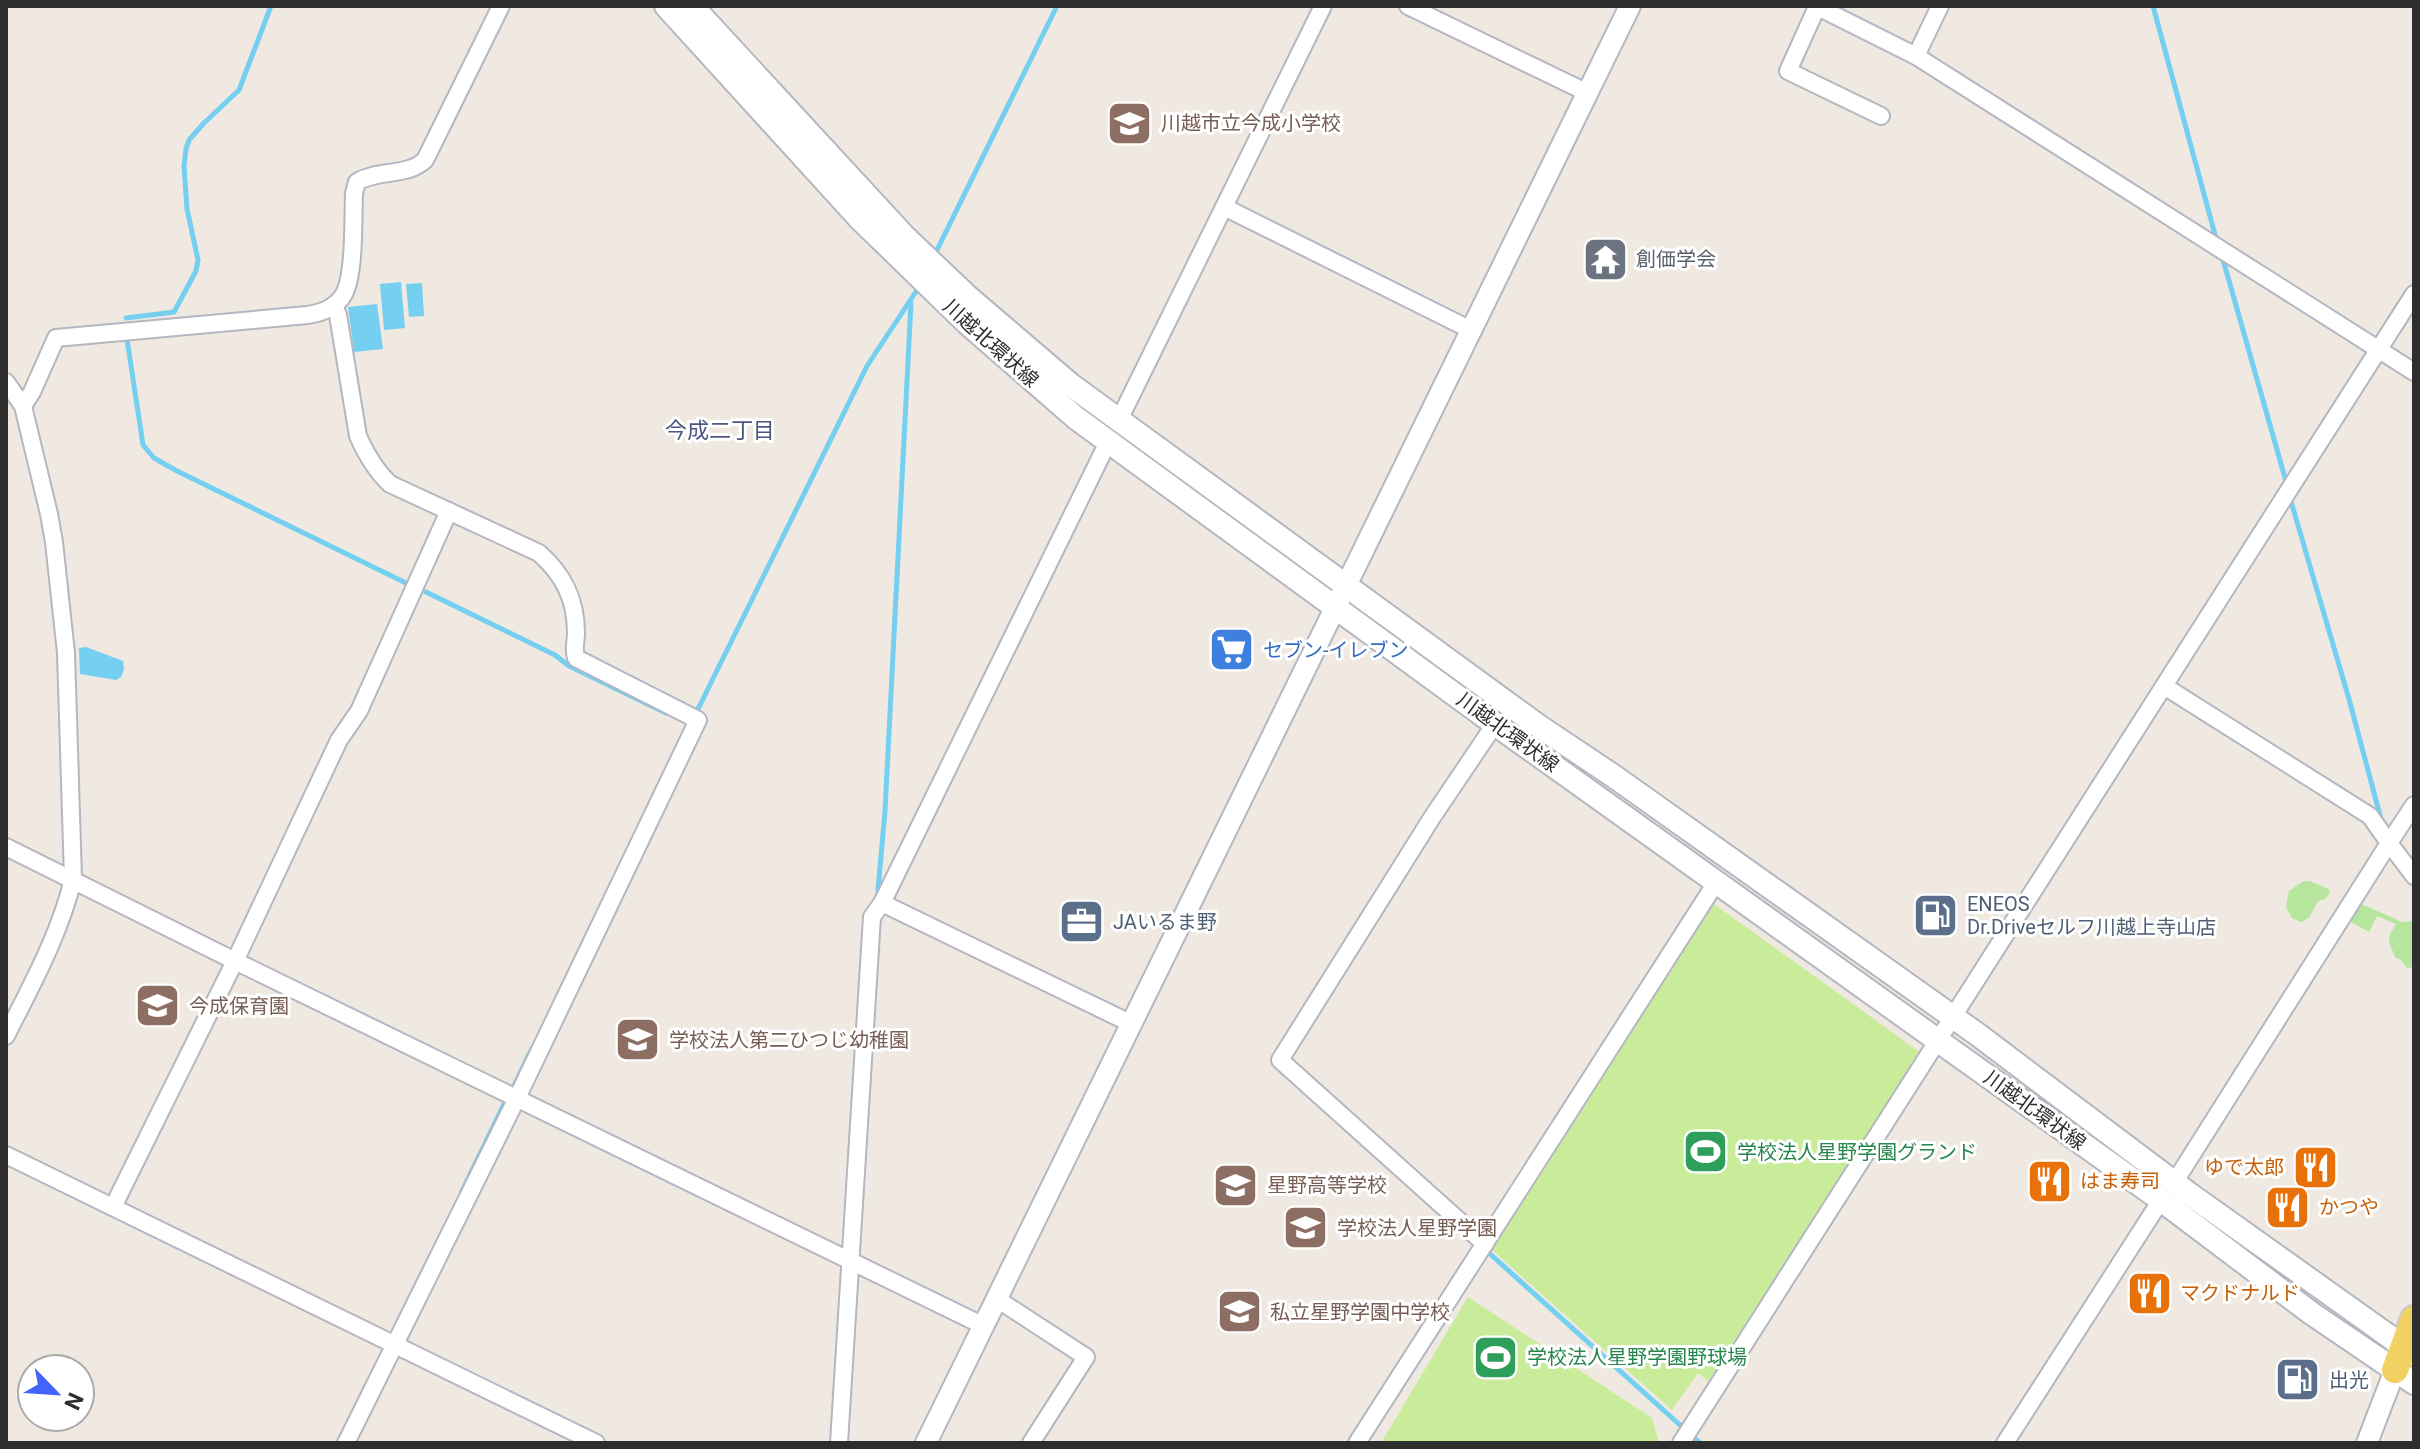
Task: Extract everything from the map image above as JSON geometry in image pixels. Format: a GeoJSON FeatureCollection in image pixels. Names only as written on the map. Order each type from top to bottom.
{"type":"FeatureCollection","features":[{"type":"Feature","properties":{"kind":"main road","name":"川越北環状線"},"geometry":{"type":"LineString","coordinates":[[666,6],[860,219],[968,324],[1076,418],[1495,724],[1938,1041],[2168,1191]]}},
{"type":"Feature","properties":{"kind":"main road","name":"川越北環状線"},"geometry":{"type":"LineString","coordinates":[[692,6],[915,247],[1059,375],[1540,727],[1952,1018],[2168,1191],[2311,1313],[2407,1364]]}},
{"type":"Feature","properties":{"kind":"main road"},"geometry":{"type":"LineString","coordinates":[[2407,1364],[2414,1319]]}},
{"type":"Feature","properties":{"kind":"street"},"geometry":{"type":"LineString","coordinates":[[23,406],[56,338],[307,315],[323,312],[334,305],[343,295],[348,281],[357,182],[365,177],[414,169],[425,160],[501,6]]}},
{"type":"Feature","properties":{"kind":"street"},"geometry":{"type":"LineString","coordinates":[[1119,420],[1323,6]]}},
{"type":"Feature","properties":{"kind":"street"},"geometry":{"type":"LineString","coordinates":[[1408,6],[1588,93]]}},
{"type":"Feature","properties":{"kind":"street"},"geometry":{"type":"LineString","coordinates":[[926,1443],[1630,6]]}},
{"type":"Feature","properties":{"kind":"street"},"geometry":{"type":"LineString","coordinates":[[1881,116],[1788,71],[1816,6],[1916,56],[2414,372]]}},
{"type":"Feature","properties":{"kind":"street"},"geometry":{"type":"LineString","coordinates":[[1916,56],[1940,6]]}},
{"type":"Feature","properties":{"kind":"street"},"geometry":{"type":"LineString","coordinates":[[1224,207],[1473,331]]}},
{"type":"Feature","properties":{"kind":"street"},"geometry":{"type":"LineString","coordinates":[[1682,1442],[2414,294]]}},
{"type":"Feature","properties":{"kind":"street"},"geometry":{"type":"LineString","coordinates":[[334,305],[355,421],[365,450],[390,484],[539,553],[569,590],[577,637],[576,658],[698,720],[517,1098],[346,1443]]}},
{"type":"Feature","properties":{"kind":"street"},"geometry":{"type":"LineString","coordinates":[[6,382],[23,406],[49,514],[66,653],[73,879],[67,904],[6,1036]]}},
{"type":"Feature","properties":{"kind":"street"},"geometry":{"type":"LineString","coordinates":[[839,1443],[854,1263],[872,917],[882,903],[1108,442]]}},
{"type":"Feature","properties":{"kind":"street"},"geometry":{"type":"LineString","coordinates":[[113,1207],[235,961],[339,740],[365,698],[449,511]]}},
{"type":"Feature","properties":{"kind":"street"},"geometry":{"type":"LineString","coordinates":[[2164,686],[2370,816],[2414,876]]}},
{"type":"Feature","properties":{"kind":"street"},"geometry":{"type":"LineString","coordinates":[[1485,1244],[1280,1060],[1433,816],[1495,724]]}},
{"type":"Feature","properties":{"kind":"street"},"geometry":{"type":"LineString","coordinates":[[2005,1443],[2414,805]]}},
{"type":"Feature","properties":{"kind":"street"},"geometry":{"type":"LineString","coordinates":[[6,847],[984,1326]]}},
{"type":"Feature","properties":{"kind":"street"},"geometry":{"type":"LineString","coordinates":[[1357,1443],[1717,881]]}},
{"type":"Feature","properties":{"kind":"street"},"geometry":{"type":"LineString","coordinates":[[882,903],[1132,1024]]}},
{"type":"Feature","properties":{"kind":"street"},"geometry":{"type":"LineString","coordinates":[[6,1155],[596,1443]]}},
{"type":"Feature","properties":{"kind":"street"},"geometry":{"type":"LineString","coordinates":[[997,1299],[1086,1357],[1031,1443]]}},
{"type":"Feature","properties":{"kind":"street"},"geometry":{"type":"LineString","coordinates":[[2367,1443],[2407,1364]]}},
{"type":"Feature","properties":{"kind":"green space"},"geometry":{"type":"Polygon","coordinates":[[[2310,881],[2328,889],[2330,893],[2318,901],[2309,918],[2301,922],[2292,918],[2286,907],[2289,891],[2302,882],[2310,881]]]}},
{"type":"Feature","properties":{"kind":"green space"},"geometry":{"type":"Polygon","coordinates":[[[2359,903],[2402,922],[2414,921],[2414,967],[2407,968],[2395,957],[2389,940],[2396,924],[2377,916],[2369,932],[2351,922],[2350,918],[2359,903]]]}},
{"type":"Feature","properties":{"kind":"green space","name":"学校法人星野学園グランド"},"geometry":{"type":"Polygon","coordinates":[[[1714,904],[1921,1053],[1708,1381],[1698,1373],[1672,1410],[1492,1250],[1714,904]]]}},
{"type":"Feature","properties":{"kind":"green space","name":"学校法人星野学園野球場"},"geometry":{"type":"Polygon","coordinates":[[[1468,1297],[1652,1418],[1659,1443],[1381,1443],[1468,1297]]]}},
{"type":"Feature","properties":{"kind":"water"},"geometry":{"type":"Polygon","coordinates":[[[401,282],[405,328],[384,330],[380,284],[401,282]]]}},
{"type":"Feature","properties":{"kind":"water"},"geometry":{"type":"Polygon","coordinates":[[[422,283],[424,316],[409,317],[406,284],[422,283]]]}},
{"type":"Feature","properties":{"kind":"water"},"geometry":{"type":"Polygon","coordinates":[[[377,304],[383,349],[354,352],[348,307],[377,304]]]}},
{"type":"Feature","properties":{"kind":"water"},"geometry":{"type":"Polygon","coordinates":[[[86,647],[123,661],[121,677],[116,680],[80,674],[79,648],[86,647]]]}},
{"type":"Feature","properties":{"kind":"waterway"},"geometry":{"type":"LineString","coordinates":[[126,318],[174,312],[196,271],[198,260],[187,209],[186,149],[189,140],[204,123],[239,90],[271,6]]}},
{"type":"Feature","properties":{"kind":"waterway"},"geometry":{"type":"LineString","coordinates":[[934,256],[1057,6]]}},
{"type":"Feature","properties":{"kind":"waterway"},"geometry":{"type":"LineString","coordinates":[[2153,6],[2217,242]]}},
{"type":"Feature","properties":{"kind":"waterway"},"geometry":{"type":"LineString","coordinates":[[2222,256],[2287,485]]}},
{"type":"Feature","properties":{"kind":"waterway"},"geometry":{"type":"LineString","coordinates":[[698,709],[867,366],[919,287]]}},
{"type":"Feature","properties":{"kind":"waterway"},"geometry":{"type":"LineString","coordinates":[[878,890],[885,811],[911,303]]}},
{"type":"Feature","properties":{"kind":"waterway"},"geometry":{"type":"LineString","coordinates":[[127,339],[143,445],[154,458],[408,584]]}},
{"type":"Feature","properties":{"kind":"waterway"},"geometry":{"type":"LineString","coordinates":[[2290,498],[2381,819]]}},
{"type":"Feature","properties":{"kind":"waterway"},"geometry":{"type":"LineString","coordinates":[[426,592],[666,713]]}},
{"type":"Feature","properties":{"kind":"waterway"},"geometry":{"type":"LineString","coordinates":[[512,1090],[532,1048]]}},
{"type":"Feature","properties":{"kind":"waterway"},"geometry":{"type":"LineString","coordinates":[[462,1191],[505,1102]]}},
{"type":"Feature","properties":{"kind":"waterway"},"geometry":{"type":"LineString","coordinates":[[1489,1253],[1700,1443]]}},
{"type":"Feature","properties":{"kind":"place","name":"川越市立今成小学校"},"geometry":{"type":"Point","coordinates":[1130,123]}},
{"type":"Feature","properties":{"kind":"place","name":"創価学会"},"geometry":{"type":"Point","coordinates":[1605,259]}},
{"type":"Feature","properties":{"kind":"place","name":"セブン-イレブン"},"geometry":{"type":"Point","coordinates":[1232,650]}},
{"type":"Feature","properties":{"kind":"place","name":"ENEOS Dr.Driveセルフ川越上寺山店"},"geometry":{"type":"Point","coordinates":[1936,916]}},
{"type":"Feature","properties":{"kind":"place","name":"JAいるま野"},"geometry":{"type":"Point","coordinates":[1082,922]}},
{"type":"Feature","properties":{"kind":"place","name":"今成保育園"},"geometry":{"type":"Point","coordinates":[158,1006]}},
{"type":"Feature","properties":{"kind":"place","name":"学校法人第二ひつじ幼稚園"},"geometry":{"type":"Point","coordinates":[638,1040]}},
{"type":"Feature","properties":{"kind":"place","name":"学校法人星野学園グランド"},"geometry":{"type":"Point","coordinates":[1706,1152]}},
{"type":"Feature","properties":{"kind":"place","name":"ゆで太郎"},"geometry":{"type":"Point","coordinates":[2315,1167]}},
{"type":"Feature","properties":{"kind":"place","name":"はま寿司"},"geometry":{"type":"Point","coordinates":[2049,1181]}},
{"type":"Feature","properties":{"kind":"place","name":"星野高等学校"},"geometry":{"type":"Point","coordinates":[1236,1185]}},
{"type":"Feature","properties":{"kind":"place","name":"かつや"},"geometry":{"type":"Point","coordinates":[2288,1207]}},
{"type":"Feature","properties":{"kind":"place","name":"学校法人星野学園"},"geometry":{"type":"Point","coordinates":[1306,1228]}},
{"type":"Feature","properties":{"kind":"place","name":"マクドナルド"},"geometry":{"type":"Point","coordinates":[2149,1293]}},
{"type":"Feature","properties":{"kind":"place","name":"私立星野学園中学校"},"geometry":{"type":"Point","coordinates":[1239,1312]}},
{"type":"Feature","properties":{"kind":"place","name":"学校法人星野学園野球場"},"geometry":{"type":"Point","coordinates":[1496,1357]}},
{"type":"Feature","properties":{"kind":"place","name":"出光"},"geometry":{"type":"Point","coordinates":[2298,1380]}},
{"type":"Feature","properties":{"kind":"district","name":"今成二丁目"},"geometry":{"type":"Point","coordinates":[720,430]}}]}
